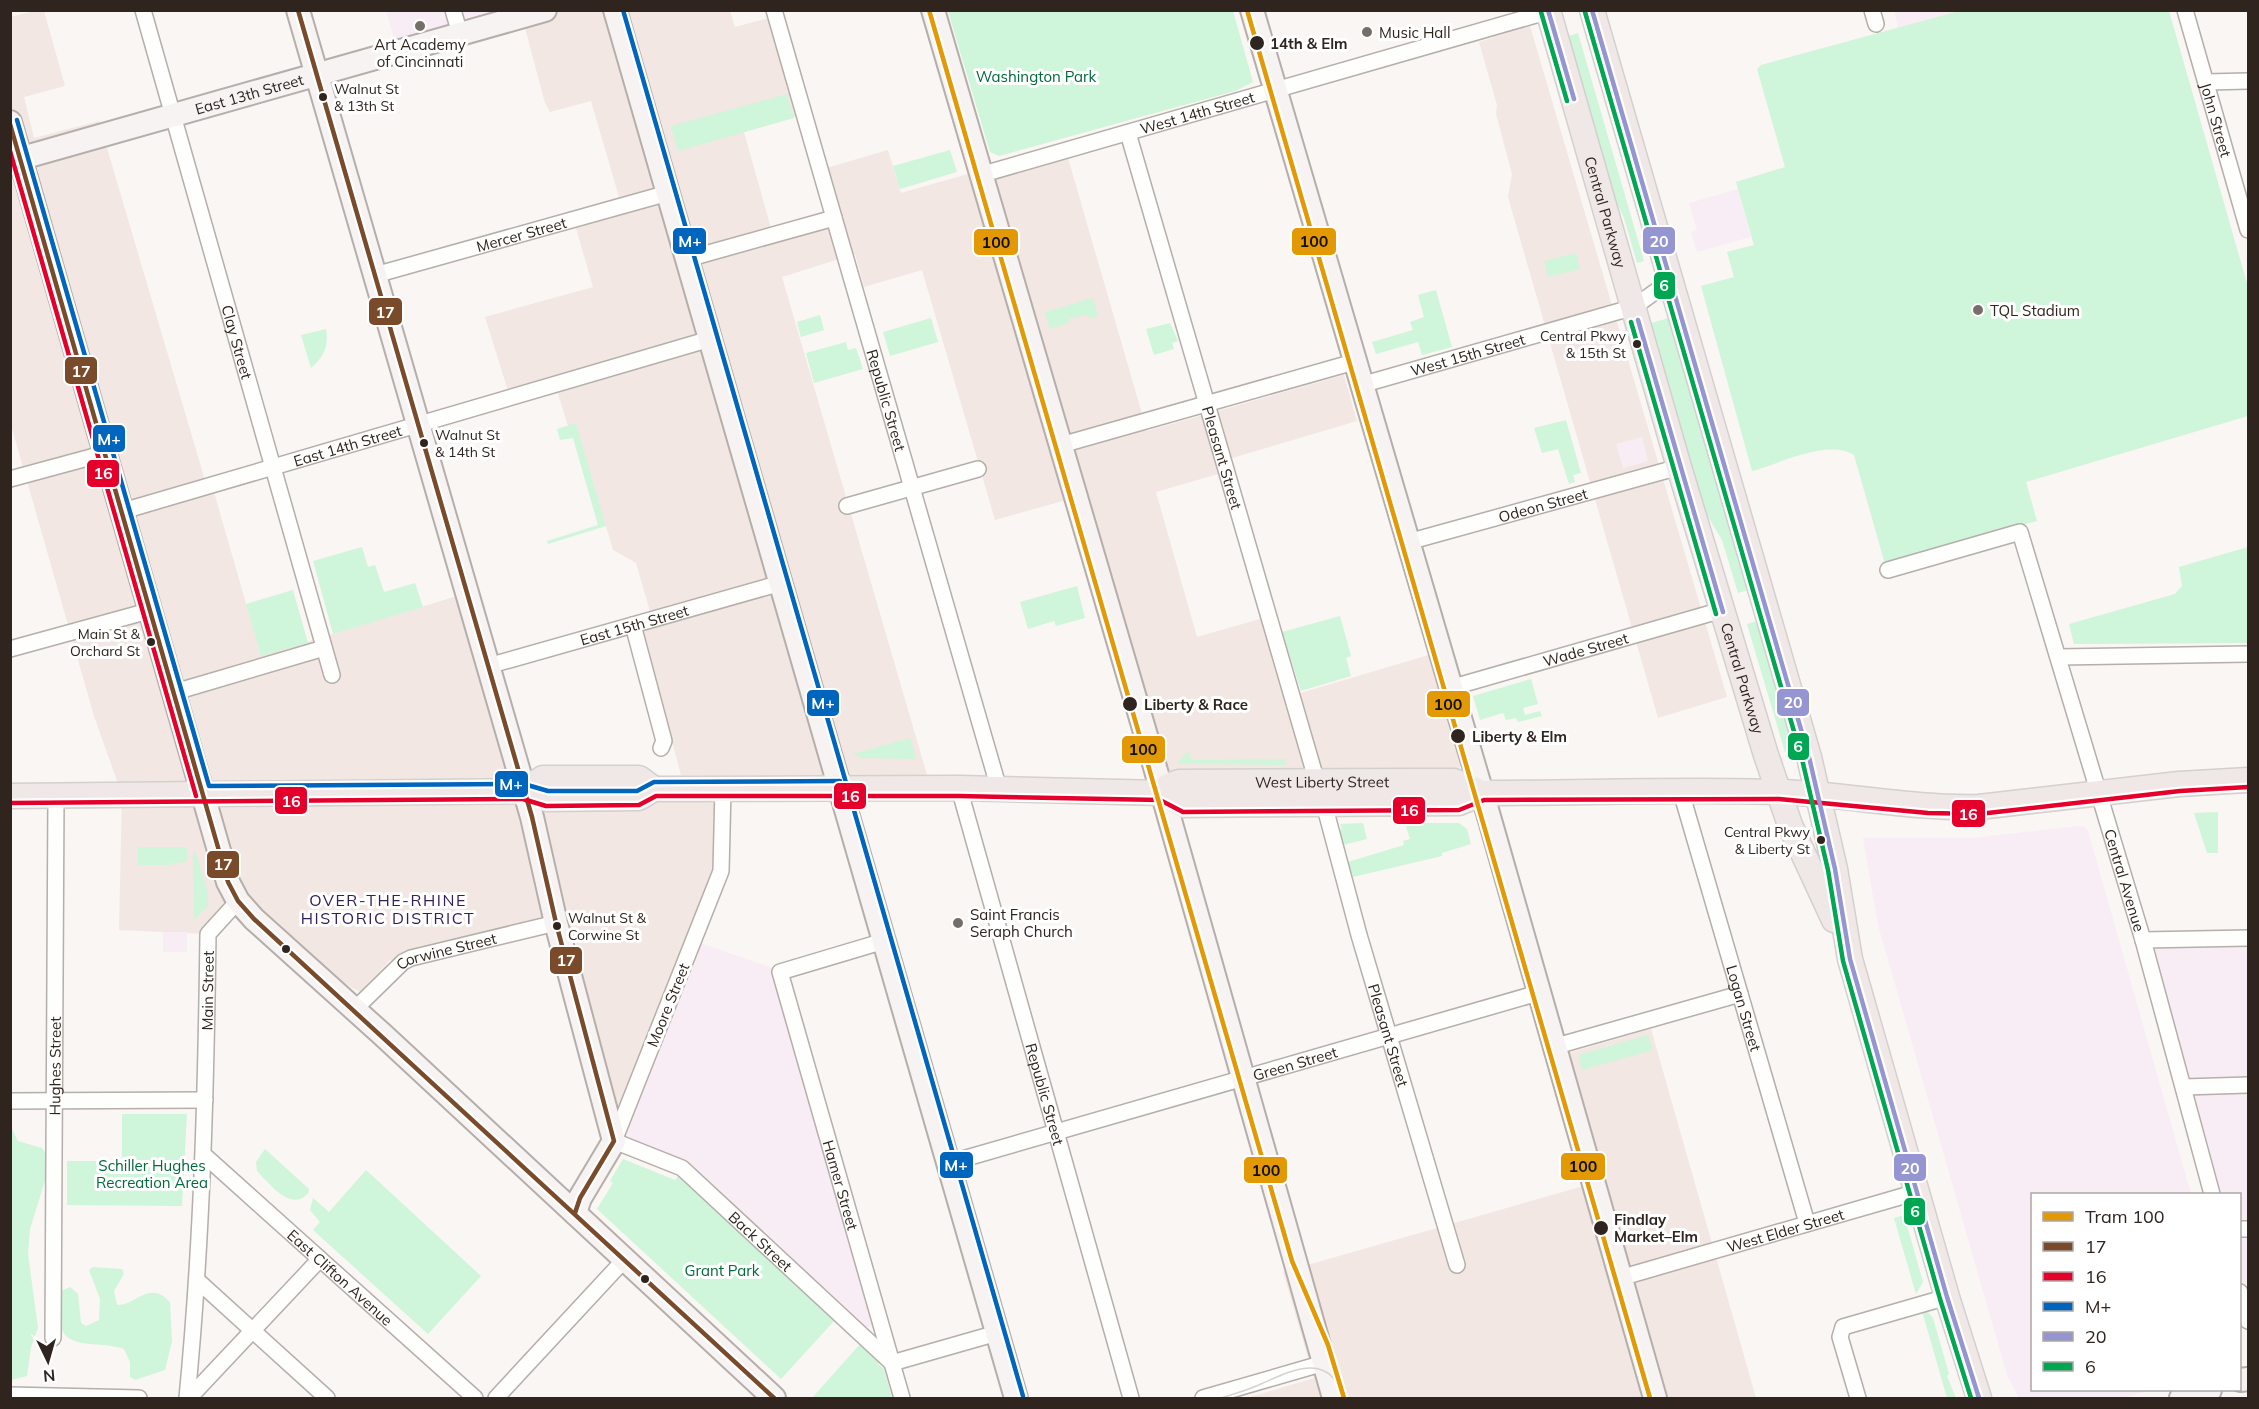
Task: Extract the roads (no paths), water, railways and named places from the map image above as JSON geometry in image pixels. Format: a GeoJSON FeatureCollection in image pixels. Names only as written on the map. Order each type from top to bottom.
{"type":"FeatureCollection","features":[{"type":"Feature","properties":{"kind":"main road","name":"Central Parkway"},"geometry":{"type":"LineString","coordinates":[[1592,10],[1819,795],[1850,959],[1947,1298],[1979,1398]]}},
{"type":"Feature","properties":{"kind":"main road","name":"Central Parkway"},"geometry":{"type":"LineString","coordinates":[[1550,11],[1679,467],[1778,792],[1794,836],[1850,959]]}},
{"type":"Feature","properties":{"kind":"main road","name":"West Liberty Street"},"geometry":{"type":"LineString","coordinates":[[10,796],[524,791],[547,800],[639,798],[654,789],[959,788],[1162,793],[1183,805],[1321,793],[1459,803],[1482,793],[1778,792],[1948,807],[1979,807],[2099,792],[2248,780]]}},
{"type":"Feature","properties":{"kind":"street","name":"Clay Street"},"geometry":{"type":"LineString","coordinates":[[143,10],[332,675]]}},
{"type":"Feature","properties":{"kind":"street"},"geometry":{"type":"LineString","coordinates":[[298,10],[524,791],[614,1142]]}},
{"type":"Feature","properties":{"kind":"street"},"geometry":{"type":"LineString","coordinates":[[453,10],[460,34]]}},
{"type":"Feature","properties":{"kind":"street","name":"East 13th Street"},"geometry":{"type":"LineString","coordinates":[[22,159],[545,10]]}},
{"type":"Feature","properties":{"kind":"street"},"geometry":{"type":"LineString","coordinates":[[615,10],[950,1163],[1016,1398]]}},
{"type":"Feature","properties":{"kind":"street","name":"Republic Street"},"geometry":{"type":"LineString","coordinates":[[774,10],[999,789]]}},
{"type":"Feature","properties":{"kind":"street"},"geometry":{"type":"LineString","coordinates":[[933,10],[1162,793],[1334,1398]]}},
{"type":"Feature","properties":{"kind":"street"},"geometry":{"type":"LineString","coordinates":[[1252,10],[1482,793],[1655,1398]]}},
{"type":"Feature","properties":{"kind":"street","name":"John Street"},"geometry":{"type":"LineString","coordinates":[[2185,10],[2248,230]]}},
{"type":"Feature","properties":{"kind":"street","name":"West 14th Street"},"geometry":{"type":"LineString","coordinates":[[980,175],[1550,11]]}},
{"type":"Feature","properties":{"kind":"street"},"geometry":{"type":"LineString","coordinates":[[2206,82],[2248,81]]}},
{"type":"Feature","properties":{"kind":"street"},"geometry":{"type":"LineString","coordinates":[[11,128],[22,159],[152,610],[228,882],[238,901],[254,919],[355,1009],[774,1398]]}},
{"type":"Feature","properties":{"kind":"street","name":"Pleasant Street"},"geometry":{"type":"LineString","coordinates":[[1128,133],[1457,1265]]}},
{"type":"Feature","properties":{"kind":"street","name":"Mercer Street"},"geometry":{"type":"LineString","coordinates":[[375,275],[668,193]]}},
{"type":"Feature","properties":{"kind":"street"},"geometry":{"type":"LineString","coordinates":[[687,259],[834,218]]}},
{"type":"Feature","properties":{"kind":"street","name":"West 15th Street"},"geometry":{"type":"LineString","coordinates":[[1361,385],[1634,307],[1670,281]]}},
{"type":"Feature","properties":{"kind":"street","name":"East 14th Street"},"geometry":{"type":"LineString","coordinates":[[123,511],[710,339]]}},
{"type":"Feature","properties":{"kind":"street"},"geometry":{"type":"LineString","coordinates":[[1061,445],[1354,362]]}},
{"type":"Feature","properties":{"kind":"street"},"geometry":{"type":"LineString","coordinates":[[10,479],[106,453]]}},
{"type":"Feature","properties":{"kind":"street","name":"Odeon Street"},"geometry":{"type":"LineString","coordinates":[[1408,542],[1679,467]]}},
{"type":"Feature","properties":{"kind":"street"},"geometry":{"type":"LineString","coordinates":[[847,506],[978,469]]}},
{"type":"Feature","properties":{"kind":"street","name":"Central Avenue"},"geometry":{"type":"LineString","coordinates":[[1888,570],[2020,532],[2060,657],[2143,940],[2212,1193]]}},
{"type":"Feature","properties":{"kind":"street","name":"East 15th Street"},"geometry":{"type":"LineString","coordinates":[[488,666],[781,583]]}},
{"type":"Feature","properties":{"kind":"street"},"geometry":{"type":"LineString","coordinates":[[10,649],[152,610]]}},
{"type":"Feature","properties":{"kind":"street","name":"Wade Street"},"geometry":{"type":"LineString","coordinates":[[1450,688],[1722,610]]}},
{"type":"Feature","properties":{"kind":"street"},"geometry":{"type":"LineString","coordinates":[[633,625],[664,741],[661,748]]}},
{"type":"Feature","properties":{"kind":"street"},"geometry":{"type":"LineString","coordinates":[[175,692],[324,648]]}},
{"type":"Feature","properties":{"kind":"street"},"geometry":{"type":"LineString","coordinates":[[2060,657],[2248,654]]}},
{"type":"Feature","properties":{"kind":"street","name":"Moore Street"},"geometry":{"type":"LineString","coordinates":[[575,1213],[580,1198],[614,1142],[721,871],[723,788]]}},
{"type":"Feature","properties":{"kind":"street","name":"Republic Street"},"geometry":{"type":"LineString","coordinates":[[959,788],[1131,1398]]}},
{"type":"Feature","properties":{"kind":"street","name":"Logan Street"},"geometry":{"type":"LineString","coordinates":[[1681,792],[1807,1223]]}},
{"type":"Feature","properties":{"kind":"street","name":"Hughes Street"},"geometry":{"type":"LineString","coordinates":[[53,1338],[56,795]]}},
{"type":"Feature","properties":{"kind":"street","name":"Main Street"},"geometry":{"type":"LineString","coordinates":[[188,1398],[198,1281],[204,1155],[208,934],[238,901]]}},
{"type":"Feature","properties":{"kind":"street","name":"Corwine Street"},"geometry":{"type":"LineString","coordinates":[[355,1009],[411,958],[556,923]]}},
{"type":"Feature","properties":{"kind":"street"},"geometry":{"type":"LineString","coordinates":[[2143,940],[2248,938]]}},
{"type":"Feature","properties":{"kind":"street","name":"Hamer Street"},"geometry":{"type":"LineString","coordinates":[[884,942],[780,972],[902,1398]]}},
{"type":"Feature","properties":{"kind":"street","name":"Green Street"},"geometry":{"type":"LineString","coordinates":[[950,1163],[1538,993]]}},
{"type":"Feature","properties":{"kind":"street"},"geometry":{"type":"LineString","coordinates":[[1553,1047],[1740,994]]}},
{"type":"Feature","properties":{"kind":"street"},"geometry":{"type":"LineString","coordinates":[[2184,1087],[2248,1085]]}},
{"type":"Feature","properties":{"kind":"street"},"geometry":{"type":"LineString","coordinates":[[10,1101],[206,1100]]}},
{"type":"Feature","properties":{"kind":"street","name":"Back Street"},"geometry":{"type":"LineString","coordinates":[[614,1142],[682,1168],[892,1363]]}},
{"type":"Feature","properties":{"kind":"street","name":"East Clifton Avenue"},"geometry":{"type":"LineString","coordinates":[[204,1155],[475,1398]]}},
{"type":"Feature","properties":{"kind":"street","name":"West Elder Street"},"geometry":{"type":"LineString","coordinates":[[1620,1278],[1917,1192]]}},
{"type":"Feature","properties":{"kind":"street"},"geometry":{"type":"LineString","coordinates":[[188,1398],[320,1259]]}},
{"type":"Feature","properties":{"kind":"street"},"geometry":{"type":"LineString","coordinates":[[496,1398],[625,1259]]}},
{"type":"Feature","properties":{"kind":"street"},"geometry":{"type":"LineString","coordinates":[[198,1281],[327,1398]]}},
{"type":"Feature","properties":{"kind":"street"},"geometry":{"type":"LineString","coordinates":[[2241,1297],[2248,1322]]}},
{"type":"Feature","properties":{"kind":"street"},"geometry":{"type":"LineString","coordinates":[[1858,1398],[1841,1343],[1840,1332],[1848,1324],[1947,1298]]}},
{"type":"Feature","properties":{"kind":"street"},"geometry":{"type":"LineString","coordinates":[[892,1363],[997,1333]]}},
{"type":"Feature","properties":{"kind":"street"},"geometry":{"type":"LineString","coordinates":[[1203,1398],[1324,1363]]}},
{"type":"Feature","properties":{"kind":"street"},"geometry":{"type":"LineString","coordinates":[[2181,1398],[2204,1391]]}},
{"type":"Feature","properties":{"kind":"street"},"geometry":{"type":"LineString","coordinates":[[10,1395],[139,1398]]}},
{"type":"Feature","properties":{"kind":"tram line","name":"100"},"geometry":{"type":"LineString","coordinates":[[929,10],[1292,1261],[1328,1345],[1344,1398]]}},
{"type":"Feature","properties":{"kind":"tram line","name":"100"},"geometry":{"type":"LineString","coordinates":[[1247,10],[1650,1398]]}},
{"type":"Feature","properties":{"kind":"tram line"},"geometry":{"type":"LineString","coordinates":[[1221,1398],[1285,1374],[1308,1368],[1319,1369],[1329,1374],[1344,1397]]}},
{"type":"Feature","properties":{"kind":"place","name":"Art Academy of Cincinnati"},"geometry":{"type":"Point","coordinates":[420,26]}},
{"type":"Feature","properties":{"kind":"place","name":"Music Hall"},"geometry":{"type":"Point","coordinates":[1367,32]}},
{"type":"Feature","properties":{"kind":"place","name":"14th & Elm"},"geometry":{"type":"Point","coordinates":[1257,43]}},
{"type":"Feature","properties":{"kind":"place","name":"Walnut St & 13th St"},"geometry":{"type":"Point","coordinates":[323,97]}},
{"type":"Feature","properties":{"kind":"place","name":"TQL Stadium"},"geometry":{"type":"Point","coordinates":[1978,310]}},
{"type":"Feature","properties":{"kind":"place","name":"Central Pkwy & 15th St"},"geometry":{"type":"Point","coordinates":[1637,344]}},
{"type":"Feature","properties":{"kind":"place","name":"Walnut St & 14th St"},"geometry":{"type":"Point","coordinates":[424,443]}},
{"type":"Feature","properties":{"kind":"place","name":"Main St & Orchard St"},"geometry":{"type":"Point","coordinates":[151,642]}},
{"type":"Feature","properties":{"kind":"place","name":"Liberty & Race"},"geometry":{"type":"Point","coordinates":[1130,704]}},
{"type":"Feature","properties":{"kind":"place","name":"Liberty & Elm"},"geometry":{"type":"Point","coordinates":[1458,736]}},
{"type":"Feature","properties":{"kind":"place","name":"Central Pkwy & Liberty St"},"geometry":{"type":"Point","coordinates":[1821,840]}},
{"type":"Feature","properties":{"kind":"place","name":"Saint Francis Seraph Church"},"geometry":{"type":"Point","coordinates":[958,923]}},
{"type":"Feature","properties":{"kind":"place","name":"Walnut St & Corwine St"},"geometry":{"type":"Point","coordinates":[557,926]}},
{"type":"Feature","properties":{"kind":"place","name":"Findlay Market–Elm"},"geometry":{"type":"Point","coordinates":[1601,1228]}},
{"type":"Feature","properties":{"kind":"district","name":"OVER-THE-RHINE HISTORIC DISTRICT"},"geometry":{"type":"Point","coordinates":[388,909]}},
{"type":"Feature","properties":{"kind":"park label","name":"Washington Park"},"geometry":{"type":"Point","coordinates":[1036,76]}},
{"type":"Feature","properties":{"kind":"park label","name":"Schiller Hughes Recreation Area"},"geometry":{"type":"Point","coordinates":[152,1174]}},
{"type":"Feature","properties":{"kind":"park label","name":"Grant Park"},"geometry":{"type":"Point","coordinates":[722,1270]}}]}
